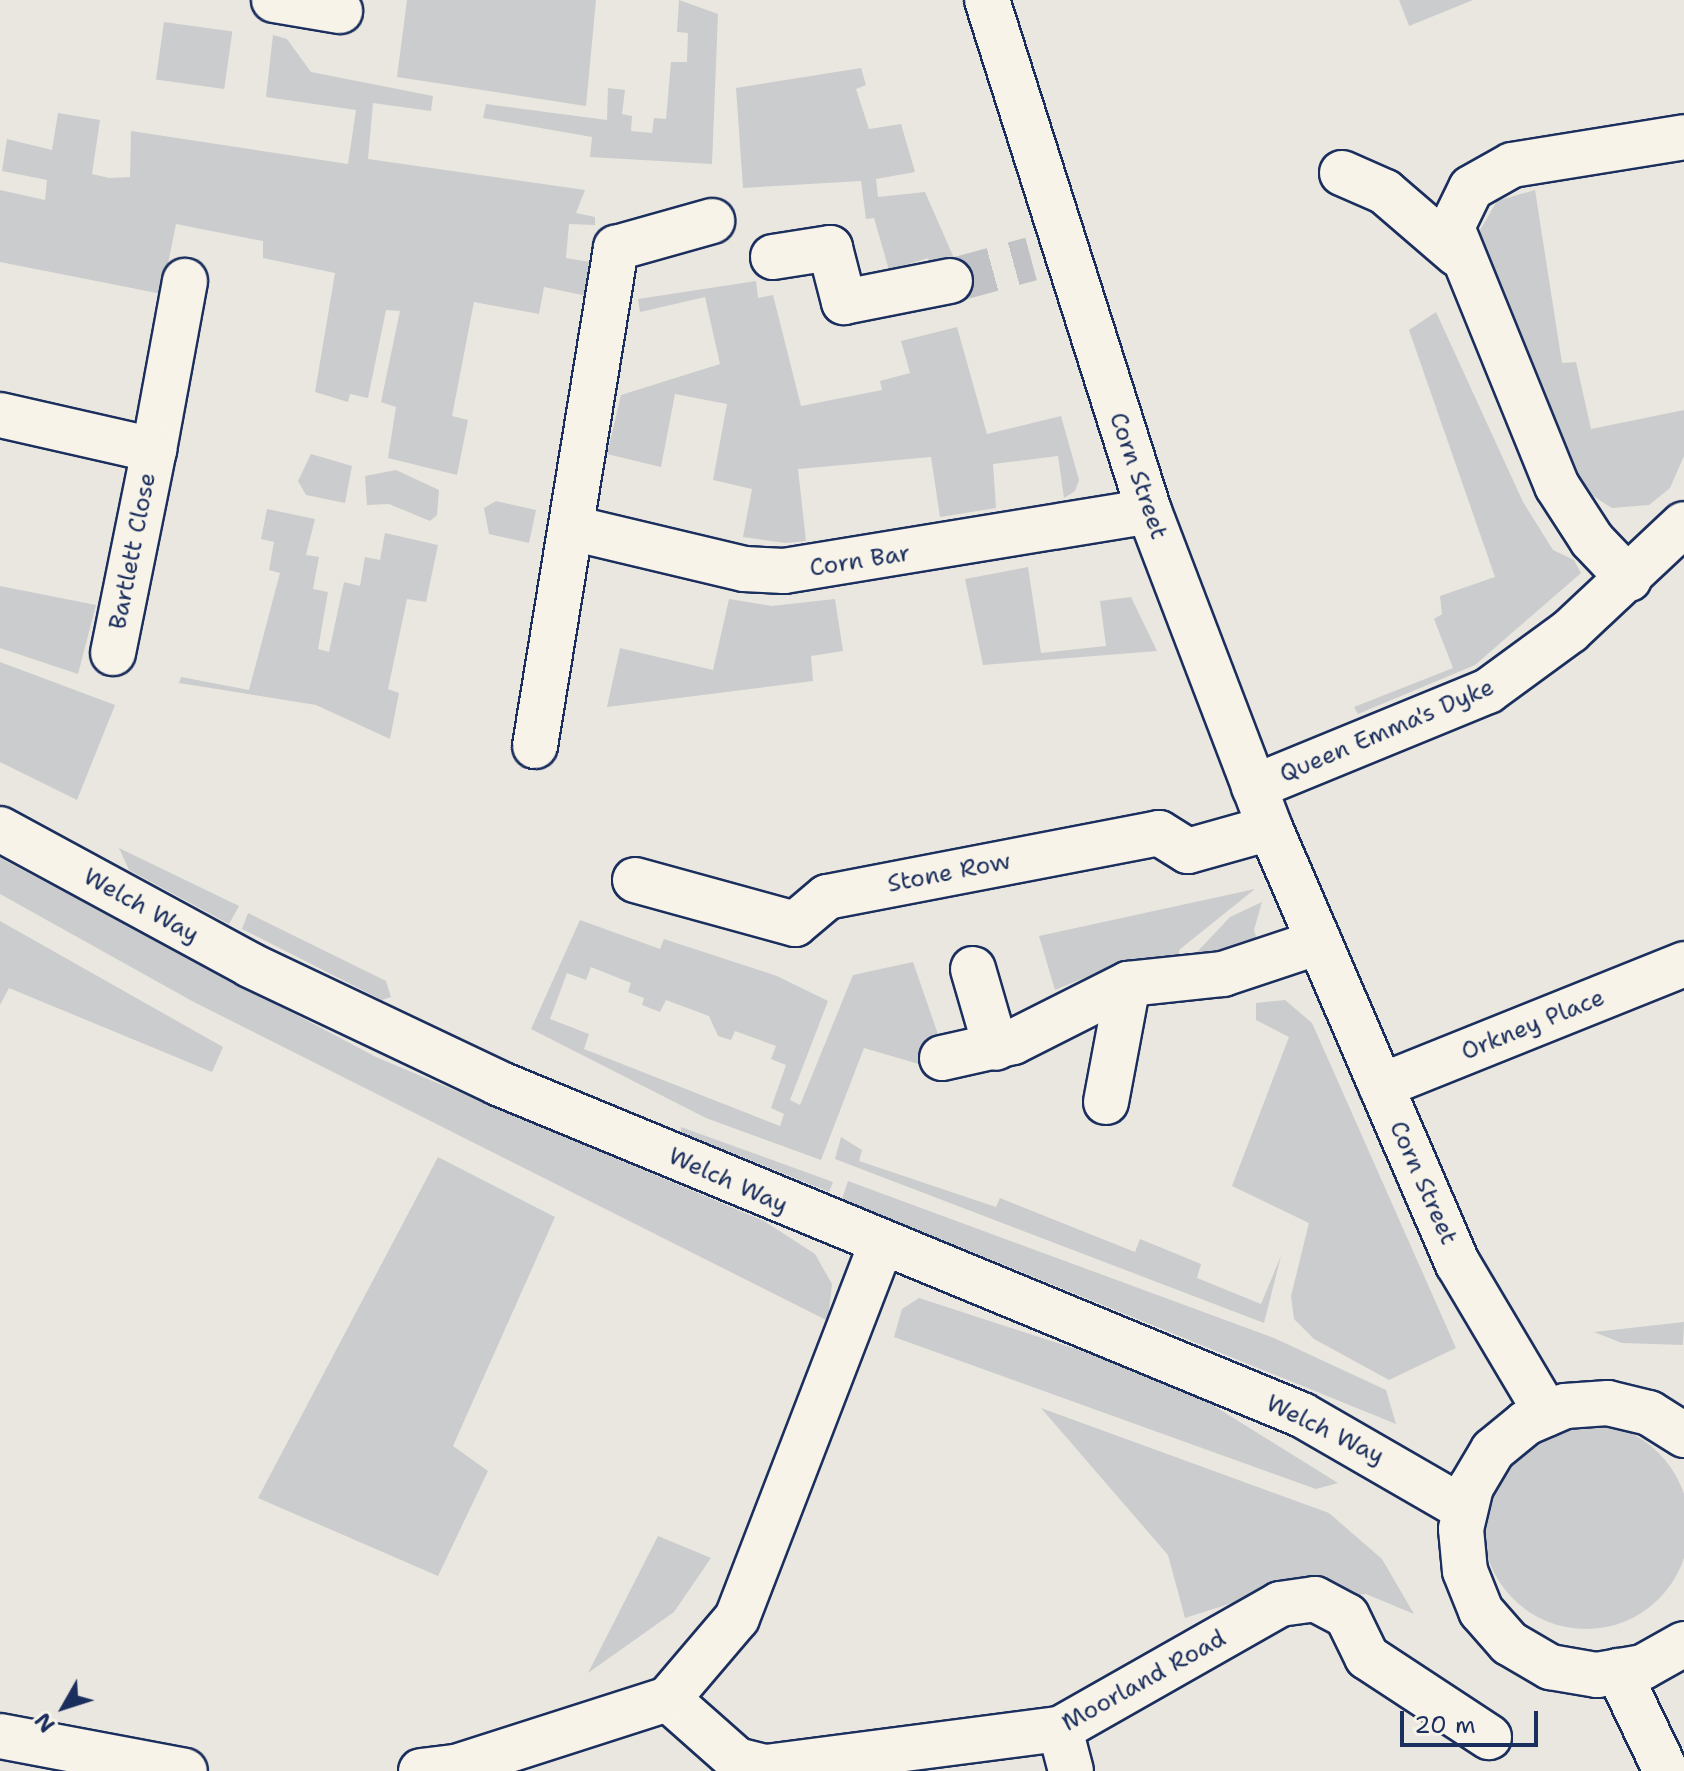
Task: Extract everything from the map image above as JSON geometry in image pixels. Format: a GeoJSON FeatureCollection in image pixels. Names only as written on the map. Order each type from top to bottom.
{"type":"FeatureCollection","features":[{"type":"Feature","properties":{"kind":"street"},"geometry":{"type":"LineString","coordinates":[[274,0],[340,19]]}},
{"type":"Feature","properties":{"kind":"street","name":"Corn Street"},"geometry":{"type":"LineString","coordinates":[[987,0],[1046,253],[1270,828],[1458,1264],[1547,1414]]}},
{"type":"Feature","properties":{"kind":"street"},"geometry":{"type":"LineString","coordinates":[[1457,254],[1452,227],[1459,207],[1471,188],[1498,171],[1684,137]]}},
{"type":"Feature","properties":{"kind":"street"},"geometry":{"type":"LineString","coordinates":[[1342,173],[1385,192],[1457,254],[1486,297],[1557,486],[1582,528],[1629,579]]}},
{"type":"Feature","properties":{"kind":"street"},"geometry":{"type":"LineString","coordinates":[[535,746],[616,248],[712,221]]}},
{"type":"Feature","properties":{"kind":"street"},"geometry":{"type":"LineString","coordinates":[[773,257],[830,248],[844,302],[950,281]]}},
{"type":"Feature","properties":{"kind":"street","name":"Bartlett Close"},"geometry":{"type":"LineString","coordinates":[[113,653],[185,281]]}},
{"type":"Feature","properties":{"kind":"street","name":"Bartlett Close"},"geometry":{"type":"LineString","coordinates":[[0,415],[154,450]]}},
{"type":"Feature","properties":{"kind":"street","name":"Corn Bar"},"geometry":{"type":"LineString","coordinates":[[572,528],[744,569],[784,571],[1149,511]]}},
{"type":"Feature","properties":{"kind":"street","name":"Queen Emma's Dyke"},"geometry":{"type":"LineString","coordinates":[[1254,787],[1488,691],[1629,579],[1684,524]]}},
{"type":"Feature","properties":{"kind":"street","name":"Stone Row"},"geometry":{"type":"LineString","coordinates":[[635,880],[795,924],[827,897],[1159,833],[1188,851],[1270,828]]}},
{"type":"Feature","properties":{"kind":"street","name":"Welch Way"},"geometry":{"type":"LineString","coordinates":[[0,829],[250,965],[498,1083],[881,1245],[1302,1415],[1465,1509]]}},
{"type":"Feature","properties":{"kind":"street"},"geometry":{"type":"LineString","coordinates":[[942,1058],[996,1048],[1128,984],[1209,977],[1319,942]]}},
{"type":"Feature","properties":{"kind":"street","name":"Orkney Place"},"geometry":{"type":"LineString","coordinates":[[1381,1086],[1684,964]]}},
{"type":"Feature","properties":{"kind":"street"},"geometry":{"type":"LineString","coordinates":[[973,969],[996,1048]]}},
{"type":"Feature","properties":{"kind":"street"},"geometry":{"type":"LineString","coordinates":[[1106,1102],[1128,984]]}},
{"type":"Feature","properties":{"kind":"street"},"geometry":{"type":"LineString","coordinates":[[421,1771],[456,1767],[668,1699],[737,1618],[881,1245]]}},
{"type":"Feature","properties":{"kind":"street"},"geometry":{"type":"LineString","coordinates":[[1684,1435],[1649,1413],[1608,1403],[1547,1414],[1493,1450],[1465,1509],[1465,1571],[1481,1611],[1509,1643],[1550,1667],[1618,1671],[1643,1667],[1684,1644]]}},
{"type":"Feature","properties":{"kind":"street","name":"Moorland Road"},"geometry":{"type":"LineString","coordinates":[[668,1699],[737,1760],[766,1767],[1060,1729],[1280,1604],[1315,1599],[1347,1616],[1367,1657],[1489,1737]]}},
{"type":"Feature","properties":{"kind":"street"},"geometry":{"type":"LineString","coordinates":[[1618,1671],[1666,1771]]}},
{"type":"Feature","properties":{"kind":"street"},"geometry":{"type":"LineString","coordinates":[[1060,1729],[1071,1771]]}},
{"type":"Feature","properties":{"kind":"street"},"geometry":{"type":"LineString","coordinates":[[0,1736],[185,1771]]}},
{"type":"Feature","properties":{"kind":"shaded area"},"geometry":{"type":"Polygon","coordinates":[[[407,0],[596,0],[586,106],[397,77],[407,0]]]}},
{"type":"Feature","properties":{"kind":"shaded area"},"geometry":{"type":"Polygon","coordinates":[[[679,0],[718,14],[712,164],[590,157],[592,137],[483,118],[486,104],[607,120],[608,88],[625,90],[622,114],[632,116],[631,131],[652,133],[654,118],[666,119],[671,62],[687,62],[688,33],[677,32],[679,0]]]}},
{"type":"Feature","properties":{"kind":"shaded area"},"geometry":{"type":"Polygon","coordinates":[[[1399,0],[1473,0],[1409,26],[1399,0]]]}},
{"type":"Feature","properties":{"kind":"shaded area"},"geometry":{"type":"Polygon","coordinates":[[[164,22],[232,32],[224,89],[156,79],[164,22]]]}},
{"type":"Feature","properties":{"kind":"shaded area"},"geometry":{"type":"Polygon","coordinates":[[[273,35],[287,39],[311,72],[433,96],[431,111],[373,103],[368,159],[585,190],[576,213],[595,217],[595,225],[569,224],[566,258],[590,262],[587,296],[544,287],[539,314],[474,302],[452,416],[468,420],[457,475],[388,458],[396,407],[381,402],[400,311],[386,310],[368,398],[350,394],[348,402],[315,392],[335,273],[263,258],[263,241],[176,224],[162,294],[0,262],[0,190],[45,200],[47,180],[2,171],[7,139],[52,150],[58,113],[100,120],[92,174],[109,178],[130,177],[131,131],[348,164],[356,110],[266,97],[273,35]]]}},
{"type":"Feature","properties":{"kind":"shaded area"},"geometry":{"type":"Polygon","coordinates":[[[861,68],[866,85],[856,89],[869,129],[901,124],[915,172],[876,179],[878,197],[925,192],[957,265],[933,273],[928,258],[889,270],[874,218],[866,219],[861,181],[743,188],[736,88],[861,68]]]}},
{"type":"Feature","properties":{"kind":"shaded area"},"geometry":{"type":"Polygon","coordinates":[[[1535,190],[1562,363],[1576,362],[1591,429],[1684,410],[1684,456],[1670,488],[1649,505],[1612,508],[1582,489],[1476,237],[1497,201],[1535,190]]]}},
{"type":"Feature","properties":{"kind":"shaded area"},"geometry":{"type":"Polygon","coordinates":[[[756,281],[758,298],[773,295],[801,406],[882,390],[880,381],[910,373],[901,341],[957,327],[987,434],[1061,416],[1079,480],[1075,491],[1064,498],[1058,456],[993,464],[996,508],[940,517],[931,457],[798,469],[806,541],[786,543],[743,537],[752,489],[713,480],[727,404],[675,394],[661,467],[607,454],[621,395],[720,364],[705,297],[640,312],[638,299],[756,281]]]}},
{"type":"Feature","properties":{"kind":"shaded area"},"geometry":{"type":"Polygon","coordinates":[[[1436,312],[1523,502],[1553,550],[1574,560],[1581,573],[1475,665],[1358,714],[1354,707],[1453,668],[1434,619],[1442,614],[1440,596],[1495,577],[1409,330],[1436,312]]]}},
{"type":"Feature","properties":{"kind":"shaded area"},"geometry":{"type":"Polygon","coordinates":[[[311,454],[352,466],[345,503],[306,495],[298,481],[311,454]]]}},
{"type":"Feature","properties":{"kind":"shaded area"},"geometry":{"type":"Polygon","coordinates":[[[396,470],[439,490],[437,515],[430,521],[389,504],[367,505],[365,476],[396,470]]]}},
{"type":"Feature","properties":{"kind":"shaded area"},"geometry":{"type":"Polygon","coordinates":[[[496,501],[536,510],[529,543],[489,534],[484,508],[496,501]]]}},
{"type":"Feature","properties":{"kind":"shaded area"},"geometry":{"type":"Polygon","coordinates":[[[267,509],[315,519],[306,555],[319,557],[313,589],[328,592],[318,649],[329,652],[344,582],[360,586],[365,557],[380,560],[385,533],[438,545],[426,602],[407,599],[388,689],[399,693],[390,739],[316,705],[179,683],[181,677],[249,690],[280,573],[269,570],[274,542],[261,539],[267,509]]]}},
{"type":"Feature","properties":{"kind":"shaded area"},"geometry":{"type":"Polygon","coordinates":[[[1028,567],[1041,653],[1106,646],[1100,601],[1131,597],[1157,651],[983,665],[965,579],[1028,567]]]}},
{"type":"Feature","properties":{"kind":"shaded area"},"geometry":{"type":"Polygon","coordinates":[[[0,586],[96,605],[78,674],[0,648],[0,586]]]}},
{"type":"Feature","properties":{"kind":"shaded area"},"geometry":{"type":"Polygon","coordinates":[[[729,599],[772,606],[835,599],[843,651],[811,656],[813,681],[607,707],[620,648],[713,670],[729,599]]]}},
{"type":"Feature","properties":{"kind":"shaded area"},"geometry":{"type":"Polygon","coordinates":[[[0,662],[115,705],[77,800],[0,762],[0,662]]]}},
{"type":"Feature","properties":{"kind":"shaded area"},"geometry":{"type":"Polygon","coordinates":[[[119,848],[239,906],[229,924],[129,870],[119,848]]]}},
{"type":"Feature","properties":{"kind":"shaded area"},"geometry":{"type":"Polygon","coordinates":[[[0,858],[376,1057],[764,1221],[815,1254],[832,1284],[828,1321],[192,1001],[0,894],[0,858]]]}},
{"type":"Feature","properties":{"kind":"shaded area"},"geometry":{"type":"Polygon","coordinates":[[[1255,889],[1179,950],[1180,962],[1101,971],[1055,990],[1039,936],[1255,889]]]}},
{"type":"Feature","properties":{"kind":"shaded area"},"geometry":{"type":"Polygon","coordinates":[[[1262,902],[1254,930],[1260,949],[1198,962],[1197,952],[1230,917],[1262,902]]]}},
{"type":"Feature","properties":{"kind":"shaded area"},"geometry":{"type":"Polygon","coordinates":[[[248,913],[386,981],[391,997],[382,1000],[242,929],[248,913]]]}},
{"type":"Feature","properties":{"kind":"shaded area"},"geometry":{"type":"Polygon","coordinates":[[[580,920],[660,949],[664,939],[777,976],[828,1001],[790,1100],[800,1105],[853,975],[913,962],[940,1040],[926,1042],[929,1067],[864,1048],[821,1160],[706,1118],[531,1029],[580,920]],[[591,967],[586,980],[567,973],[550,1019],[589,1034],[584,1049],[780,1126],[784,1114],[771,1108],[786,1065],[771,1059],[776,1046],[735,1031],[731,1040],[718,1036],[709,1016],[666,1000],[660,1012],[642,1005],[644,998],[628,992],[631,983],[591,967]]]}},
{"type":"Feature","properties":{"kind":"shaded area"},"geometry":{"type":"Polygon","coordinates":[[[0,921],[223,1047],[212,1072],[9,988],[0,1005],[0,921]]]}},
{"type":"Feature","properties":{"kind":"shaded area"},"geometry":{"type":"Polygon","coordinates":[[[1285,1000],[1312,1023],[1456,1348],[1389,1380],[1314,1339],[1294,1319],[1291,1296],[1309,1223],[1232,1186],[1289,1037],[1256,1020],[1256,1003],[1285,1000]]]}},
{"type":"Feature","properties":{"kind":"shaded area"},"geometry":{"type":"Polygon","coordinates":[[[681,1127],[833,1182],[829,1192],[681,1132],[681,1127]]]}},
{"type":"Feature","properties":{"kind":"shaded area"},"geometry":{"type":"Polygon","coordinates":[[[841,1137],[862,1150],[859,1161],[996,1207],[1000,1198],[1135,1252],[1140,1239],[1201,1264],[1197,1278],[1261,1304],[1281,1256],[1264,1323],[835,1159],[841,1137]]]}},
{"type":"Feature","properties":{"kind":"shaded area"},"geometry":{"type":"Polygon","coordinates":[[[438,1157],[555,1217],[453,1446],[488,1471],[438,1576],[258,1498],[438,1157]]]}},
{"type":"Feature","properties":{"kind":"shaded area"},"geometry":{"type":"Polygon","coordinates":[[[848,1181],[1274,1338],[1386,1390],[1396,1424],[842,1199],[848,1181]]]}},
{"type":"Feature","properties":{"kind":"shaded area"},"geometry":{"type":"Polygon","coordinates":[[[919,1298],[1174,1381],[1338,1483],[1316,1489],[894,1337],[902,1309],[919,1298]]]}},
{"type":"Feature","properties":{"kind":"shaded area"},"geometry":{"type":"Polygon","coordinates":[[[1684,1322],[1683,1345],[1622,1343],[1594,1332],[1684,1322]]]}},
{"type":"Feature","properties":{"kind":"shaded area"},"geometry":{"type":"Polygon","coordinates":[[[1041,1408],[1329,1513],[1382,1559],[1414,1614],[1366,1594],[1351,1596],[1317,1576],[1185,1618],[1168,1555],[1041,1408]]]}},
{"type":"Feature","properties":{"kind":"shaded area"},"geometry":{"type":"Polygon","coordinates":[[[1586,1423],[1626,1430],[1659,1453],[1682,1486],[1689,1526],[1682,1566],[1659,1599],[1626,1622],[1586,1629],[1546,1622],[1513,1599],[1490,1566],[1483,1526],[1490,1486],[1513,1453],[1546,1430],[1586,1423]]]}},
{"type":"Feature","properties":{"kind":"shaded area"},"geometry":{"type":"Polygon","coordinates":[[[658,1536],[711,1558],[674,1612],[588,1673],[658,1536]]]}},
{"type":"Feature","properties":{"kind":"tunnel"},"geometry":{"type":"LineString","coordinates":[[950,281],[1031,259]]}}]}
